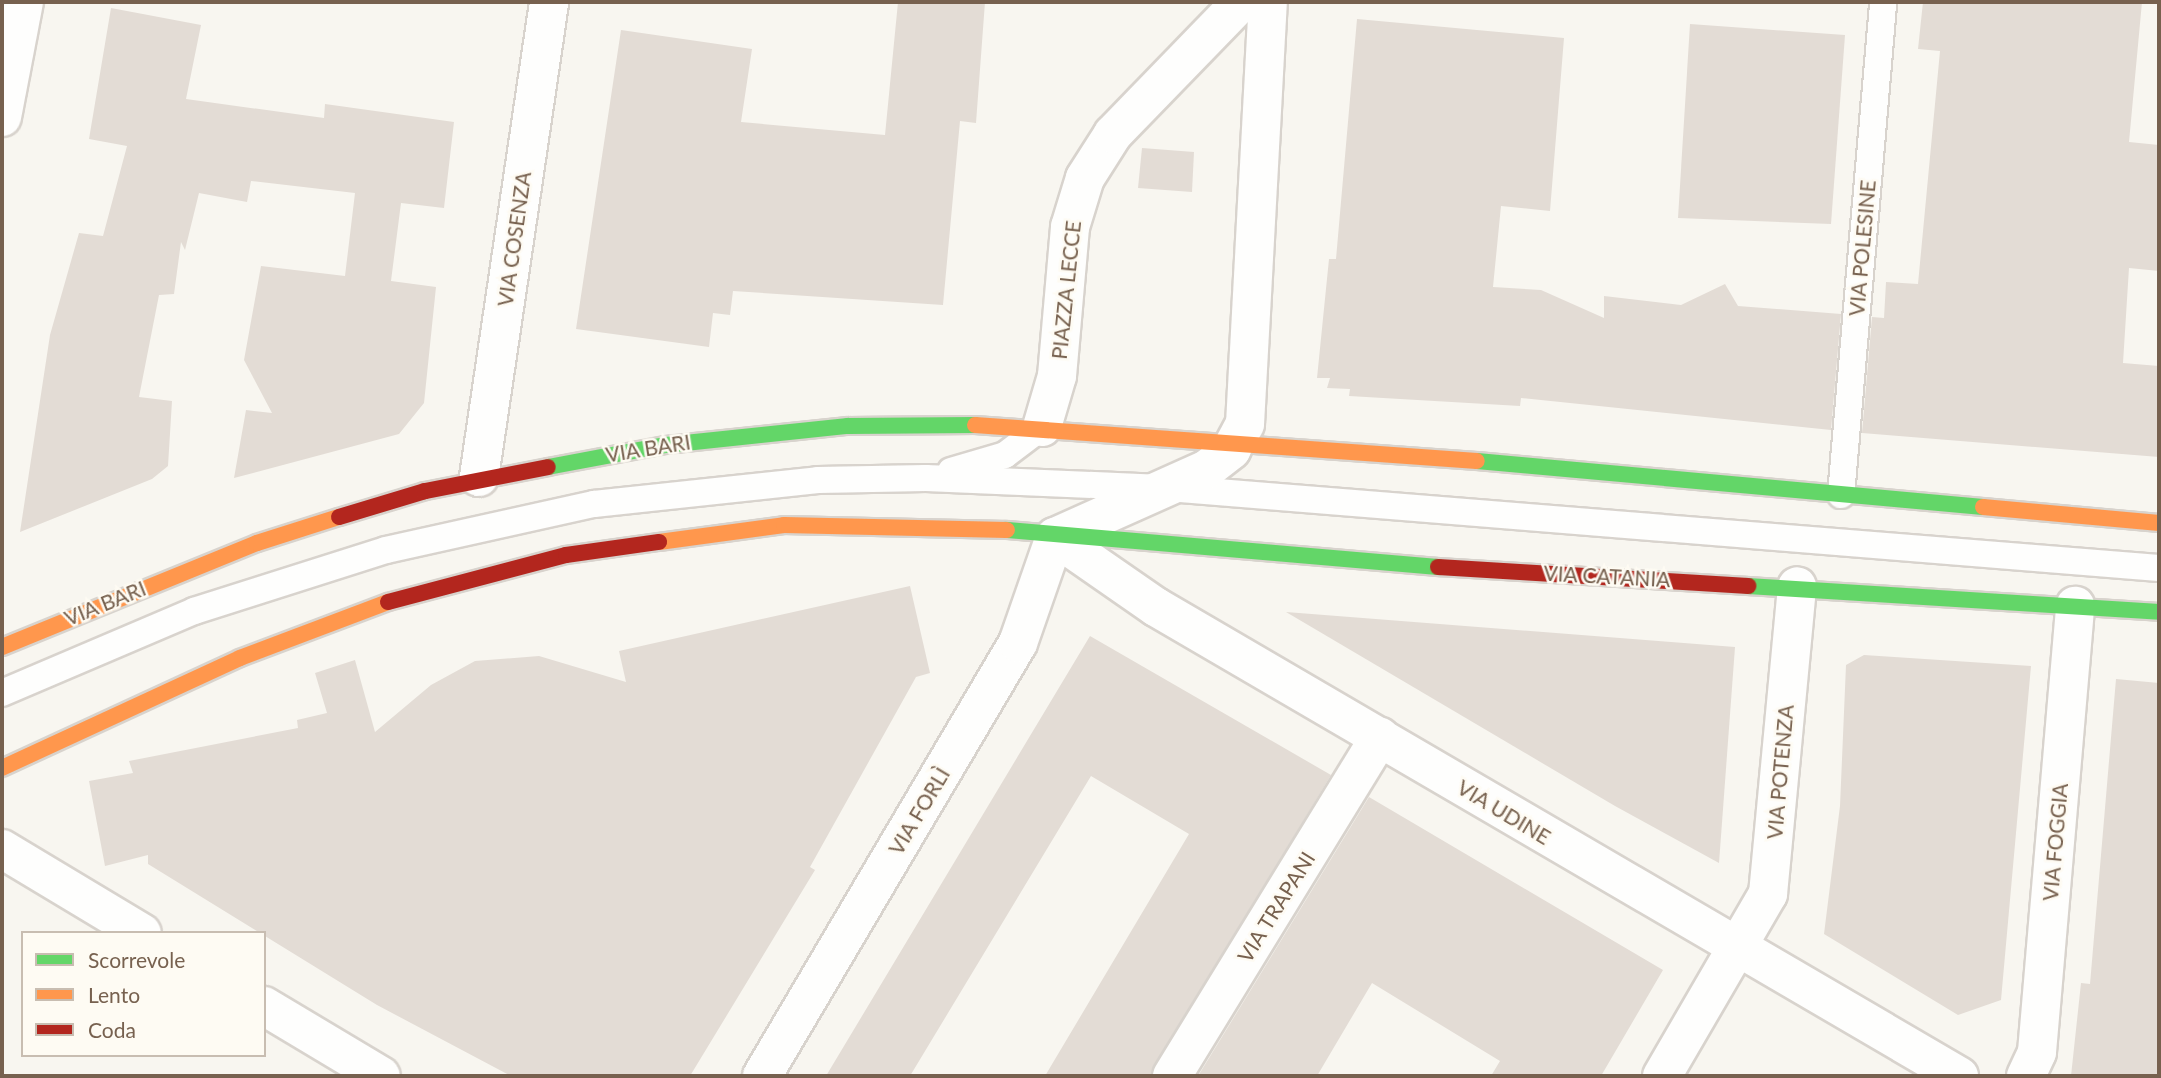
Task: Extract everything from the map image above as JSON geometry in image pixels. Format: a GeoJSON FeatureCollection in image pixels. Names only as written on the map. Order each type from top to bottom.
{"type":"FeatureCollection","features":[{"type":"Feature","properties":{"kind":"main road","name":"VIA BARI"},"geometry":{"type":"LineString","coordinates":[[2,647],[302,527],[479,477],[782,431],[919,424],[1042,427],[1238,440]]}},
{"type":"Feature","properties":{"kind":"main road"},"geometry":{"type":"LineString","coordinates":[[1238,440],[2159,523]]}},
{"type":"Feature","properties":{"kind":"main road"},"geometry":{"type":"LineString","coordinates":[[2,768],[324,624],[438,586],[566,555],[701,533],[841,522],[949,524],[1055,537]]}},
{"type":"Feature","properties":{"kind":"main road","name":"VIA CATANIA"},"geometry":{"type":"LineString","coordinates":[[1055,537],[1340,561],[1797,586],[2159,612]]}},
{"type":"Feature","properties":{"kind":"street"},"geometry":{"type":"LineString","coordinates":[[2,117],[23,2]]}},
{"type":"Feature","properties":{"kind":"street","name":"VIA COSENZA"},"geometry":{"type":"LineString","coordinates":[[479,477],[548,2]]}},
{"type":"Feature","properties":{"kind":"street","name":"PIAZZA LECCE"},"geometry":{"type":"LineString","coordinates":[[1042,427],[1058,376],[1070,227],[1084,177],[1113,134],[1241,2]]}},
{"type":"Feature","properties":{"kind":"street"},"geometry":{"type":"LineString","coordinates":[[1055,537],[1168,488],[1220,460],[1238,440],[1249,407],[1268,2]]}},
{"type":"Feature","properties":{"kind":"street","name":"VIA UDINE"},"geometry":{"type":"LineString","coordinates":[[1055,537],[1135,594],[1380,737],[1738,952],[1959,1076]]}},
{"type":"Feature","properties":{"kind":"street","name":"VIA FORLÌ"},"geometry":{"type":"LineString","coordinates":[[762,1076],[1018,643],[1055,537]]}},
{"type":"Feature","properties":{"kind":"street","name":"VIA POTENZA"},"geometry":{"type":"LineString","coordinates":[[1662,1076],[1738,952],[1768,894],[1797,586]]}},
{"type":"Feature","properties":{"kind":"street","name":"VIA FOGGIA"},"geometry":{"type":"LineString","coordinates":[[2026,1076],[2037,1052],[2075,606]]}},
{"type":"Feature","properties":{"kind":"street","name":"VIA TRAPANI"},"geometry":{"type":"LineString","coordinates":[[1172,1076],[1380,737]]}},
{"type":"Feature","properties":{"kind":"street"},"geometry":{"type":"LineString","coordinates":[[2,849],[139,931]]}},
{"type":"Feature","properties":{"kind":"street"},"geometry":{"type":"LineString","coordinates":[[266,1007],[381,1076]]}},
{"type":"Feature","properties":{"kind":"lane","name":"VIA POLESINE"},"geometry":{"type":"LineString","coordinates":[[1841,495],[1883,2]]}},
{"type":"Feature","properties":{"kind":"lane"},"geometry":{"type":"LineString","coordinates":[[926,478],[995,459],[1042,427]]}},
{"type":"Feature","properties":{"kind":"lane","name":"VIA BARI"},"geometry":{"type":"LineString","coordinates":[[2,693],[194,611],[452,534],[679,492],[926,478],[1168,488]]}},
{"type":"Feature","properties":{"kind":"lane"},"geometry":{"type":"LineString","coordinates":[[1168,488],[2159,568]]}},
{"type":"Feature","properties":{"kind":"building"},"geometry":{"type":"Polygon","coordinates":[[[898,2],[985,2],[976,123],[960,121],[943,305],[733,291],[730,315],[713,313],[709,347],[576,329],[621,30],[752,49],[741,122],[885,135],[898,2]]]}},
{"type":"Feature","properties":{"kind":"building"},"geometry":{"type":"Polygon","coordinates":[[[1923,2],[2142,2],[2129,142],[2159,145],[2159,271],[2129,268],[2123,363],[2159,366],[2159,457],[1862,433],[1872,317],[1884,318],[1886,282],[1918,284],[1940,51],[1918,49],[1923,2]]]}},
{"type":"Feature","properties":{"kind":"building"},"geometry":{"type":"Polygon","coordinates":[[[111,8],[201,25],[186,99],[324,118],[325,104],[454,122],[444,208],[401,203],[391,281],[436,287],[424,403],[399,434],[234,478],[246,410],[272,413],[244,360],[261,266],[345,276],[355,193],[251,181],[247,202],[199,193],[185,250],[181,242],[174,294],[159,295],[139,397],[172,401],[168,466],[152,479],[20,532],[50,335],[79,233],[103,236],[127,146],[89,139],[111,8]]]}},
{"type":"Feature","properties":{"kind":"building"},"geometry":{"type":"Polygon","coordinates":[[[1357,19],[1564,38],[1550,211],[1501,206],[1493,287],[1541,290],[1604,318],[1604,296],[1681,305],[1725,284],[1738,306],[1841,314],[1831,430],[1521,398],[1520,406],[1349,396],[1350,389],[1327,388],[1330,378],[1317,378],[1329,259],[1336,259],[1357,19]]]}},
{"type":"Feature","properties":{"kind":"building"},"geometry":{"type":"Polygon","coordinates":[[[1690,24],[1845,35],[1831,224],[1678,218],[1690,24]]]}},
{"type":"Feature","properties":{"kind":"building"},"geometry":{"type":"Polygon","coordinates":[[[1142,148],[1194,152],[1192,192],[1138,188],[1142,148]]]}},
{"type":"Feature","properties":{"kind":"building"},"geometry":{"type":"Polygon","coordinates":[[[910,586],[930,673],[916,677],[810,867],[815,870],[690,1076],[511,1076],[377,1005],[266,937],[266,931],[257,931],[148,864],[148,855],[105,866],[89,781],[133,773],[129,761],[298,728],[297,720],[327,713],[315,673],[355,660],[375,732],[431,685],[475,661],[539,656],[626,682],[619,651],[910,586]]]}},
{"type":"Feature","properties":{"kind":"building"},"geometry":{"type":"Polygon","coordinates":[[[1286,612],[1735,647],[1719,863],[1615,806],[1286,612]]]}},
{"type":"Feature","properties":{"kind":"building"},"geometry":{"type":"Polygon","coordinates":[[[1090,636],[1331,775],[1150,1076],[1045,1076],[1189,834],[1091,776],[910,1076],[826,1076],[1090,636]]]}},
{"type":"Feature","properties":{"kind":"building"},"geometry":{"type":"Polygon","coordinates":[[[1864,655],[2031,666],[2001,1000],[1958,1015],[1824,934],[1840,806],[1846,665],[1864,655]]]}},
{"type":"Feature","properties":{"kind":"building"},"geometry":{"type":"Polygon","coordinates":[[[2116,679],[2159,683],[2159,1076],[2071,1076],[2081,983],[2090,984],[2116,679]]]}},
{"type":"Feature","properties":{"kind":"building"},"geometry":{"type":"Polygon","coordinates":[[[1369,797],[1663,970],[1601,1076],[1491,1076],[1500,1061],[1372,983],[1317,1076],[1198,1076],[1369,797]]]}},
{"type":"Feature","properties":{"kind":"traffic: fast"},"geometry":{"type":"LineString","coordinates":[[548,467],[666,445],[848,426],[975,425]]}},
{"type":"Feature","properties":{"kind":"traffic: fast"},"geometry":{"type":"LineString","coordinates":[[1477,461],[1983,507]]}},
{"type":"Feature","properties":{"kind":"traffic: fast"},"geometry":{"type":"LineString","coordinates":[[1007,530],[1438,567]]}},
{"type":"Feature","properties":{"kind":"traffic: fast"},"geometry":{"type":"LineString","coordinates":[[1748,586],[2159,612]]}},
{"type":"Feature","properties":{"kind":"traffic: slow"},"geometry":{"type":"LineString","coordinates":[[975,425],[1477,461]]}},
{"type":"Feature","properties":{"kind":"traffic: slow"},"geometry":{"type":"LineString","coordinates":[[1983,507],[2159,523]]}},
{"type":"Feature","properties":{"kind":"traffic: slow"},"geometry":{"type":"LineString","coordinates":[[2,647],[257,543],[339,517]]}},
{"type":"Feature","properties":{"kind":"traffic: slow"},"geometry":{"type":"LineString","coordinates":[[659,542],[784,525],[1007,530]]}},
{"type":"Feature","properties":{"kind":"traffic: slow"},"geometry":{"type":"LineString","coordinates":[[2,768],[240,658],[388,602]]}},
{"type":"Feature","properties":{"kind":"traffic: jam"},"geometry":{"type":"LineString","coordinates":[[339,517],[425,491],[548,467]]}},
{"type":"Feature","properties":{"kind":"traffic: jam"},"geometry":{"type":"LineString","coordinates":[[388,602],[566,555],[659,542]]}},
{"type":"Feature","properties":{"kind":"traffic: jam"},"geometry":{"type":"LineString","coordinates":[[1438,567],[1748,586]]}}]}
